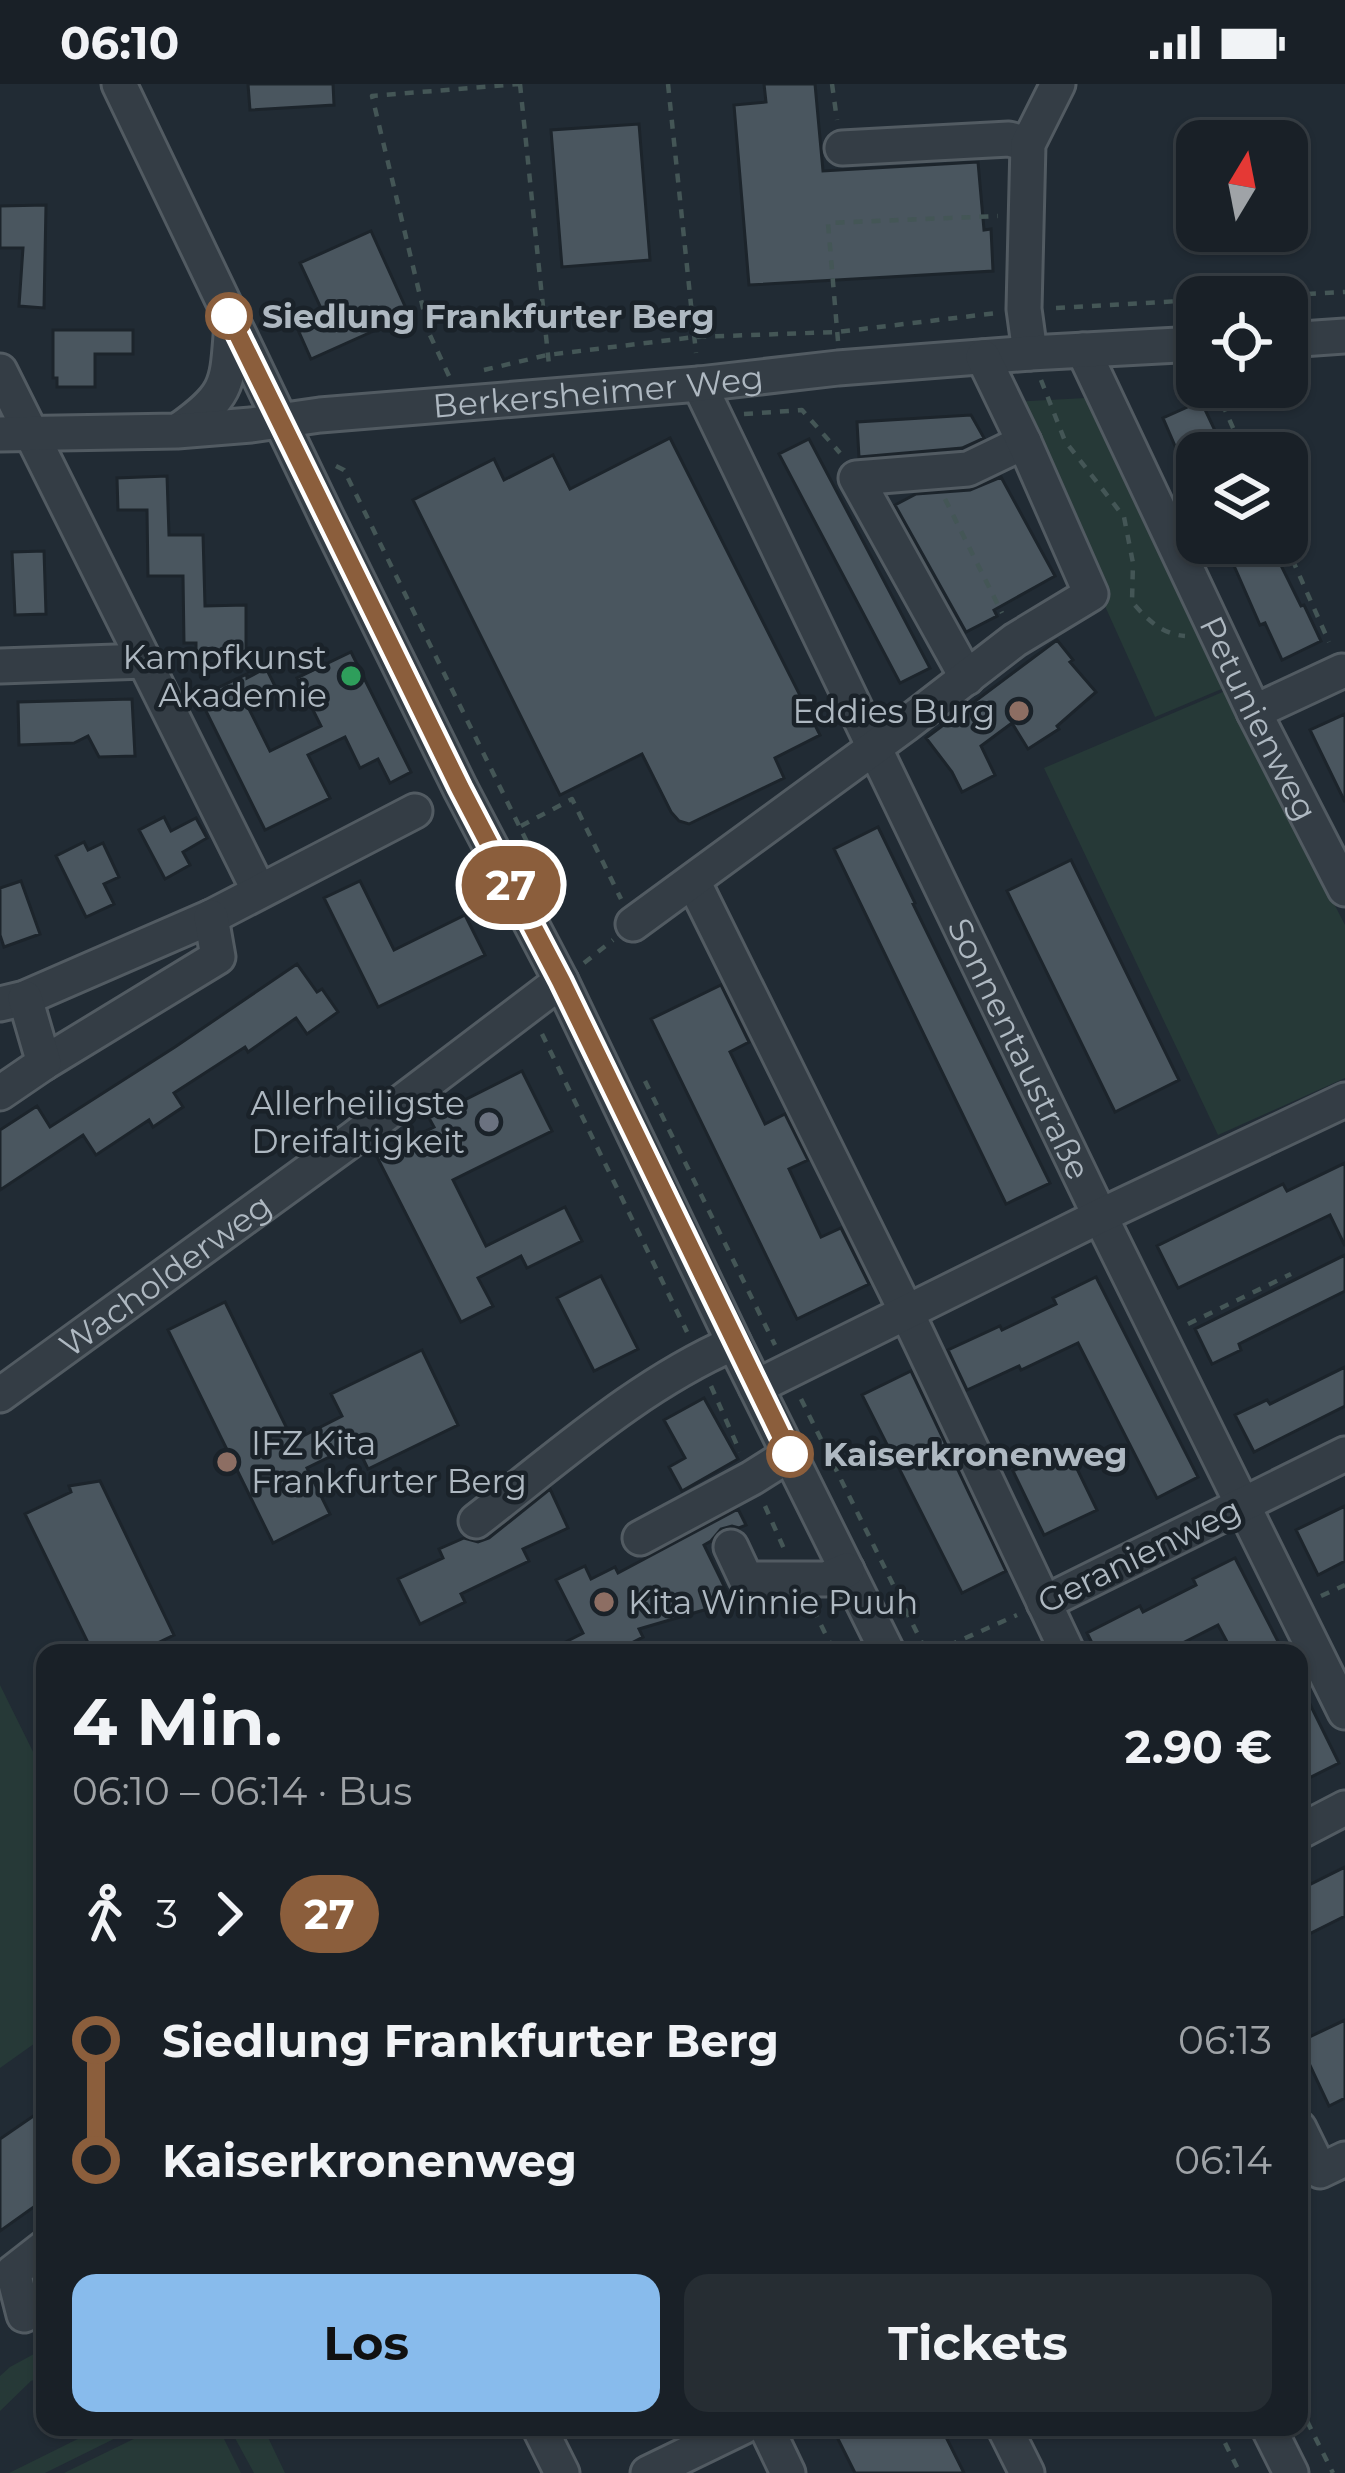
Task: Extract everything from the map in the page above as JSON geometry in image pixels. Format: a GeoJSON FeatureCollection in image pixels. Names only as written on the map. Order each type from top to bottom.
{"type":"FeatureCollection","features":[{"type":"Feature","properties":{"kind":"street"},"geometry":{"type":"LineString","coordinates":[[119,84],[452,772],[561,981],[884,1644]]}},
{"type":"Feature","properties":{"kind":"street"},"geometry":{"type":"LineString","coordinates":[[1030,352],[1024,309],[1028,144],[1058,84]]}},
{"type":"Feature","properties":{"kind":"street"},"geometry":{"type":"LineString","coordinates":[[842,148],[1009,139],[1028,144]]}},
{"type":"Feature","properties":{"kind":"street"},"geometry":{"type":"LineString","coordinates":[[177,431],[209,409],[223,390],[232,321]]}},
{"type":"Feature","properties":{"kind":"street"},"geometry":{"type":"LineString","coordinates":[[1308,339],[1345,337]]}},
{"type":"Feature","properties":{"kind":"street","name":"Berkersheimer Weg"},"geometry":{"type":"LineString","coordinates":[[16,433],[177,431],[838,368],[1176,345]]}},
{"type":"Feature","properties":{"kind":"street","name":"Petunienweg"},"geometry":{"type":"LineString","coordinates":[[1083,350],[1254,712],[1345,889]]}},
{"type":"Feature","properties":{"kind":"street"},"geometry":{"type":"LineString","coordinates":[[633,924],[1015,640],[1091,594],[983,357]]}},
{"type":"Feature","properties":{"kind":"street"},"geometry":{"type":"LineString","coordinates":[[0,371],[16,433],[145,661],[259,891]]}},
{"type":"Feature","properties":{"kind":"street","name":"Sonnentaustraße"},"geometry":{"type":"LineString","coordinates":[[699,384],[1345,1712]]}},
{"type":"Feature","properties":{"kind":"street"},"geometry":{"type":"LineString","coordinates":[[967,678],[856,478],[968,469],[1024,442]]}},
{"type":"Feature","properties":{"kind":"street"},"geometry":{"type":"LineString","coordinates":[[0,666],[145,661]]}},
{"type":"Feature","properties":{"kind":"street"},"geometry":{"type":"LineString","coordinates":[[1254,712],[1342,671]]}},
{"type":"Feature","properties":{"kind":"street"},"geometry":{"type":"LineString","coordinates":[[44,1063],[12,1001],[211,917],[415,811]]}},
{"type":"Feature","properties":{"kind":"street"},"geometry":{"type":"LineString","coordinates":[[693,880],[1064,1644]]}},
{"type":"Feature","properties":{"kind":"street"},"geometry":{"type":"LineString","coordinates":[[0,1093],[218,957],[211,917]]}},
{"type":"Feature","properties":{"kind":"street","name":"Wacholderweg"},"geometry":{"type":"LineString","coordinates":[[0,1395],[561,981]]}},
{"type":"Feature","properties":{"kind":"street"},"geometry":{"type":"LineString","coordinates":[[756,1387],[1345,1100]]}},
{"type":"Feature","properties":{"kind":"street"},"geometry":{"type":"LineString","coordinates":[[476,1521],[645,1390],[734,1343]]}},
{"type":"Feature","properties":{"kind":"street"},"geometry":{"type":"LineString","coordinates":[[640,1538],[790,1454]]}},
{"type":"Feature","properties":{"kind":"street","name":"Geranienweg"},"geometry":{"type":"LineString","coordinates":[[1044,1603],[1345,1454]]}},
{"type":"Feature","properties":{"kind":"street"},"geometry":{"type":"LineString","coordinates":[[731,1546],[746,1580],[826,1579],[847,1570]]}},
{"type":"Feature","properties":{"kind":"street"},"geometry":{"type":"LineString","coordinates":[[1308,1827],[1345,1808]]}},
{"type":"Feature","properties":{"kind":"street"},"geometry":{"type":"LineString","coordinates":[[1308,2138],[1333,2165]]}},
{"type":"Feature","properties":{"kind":"street"},"geometry":{"type":"LineString","coordinates":[[36,2254],[13,2272],[24,2315],[36,2309]]}},
{"type":"Feature","properties":{"kind":"street"},"geometry":{"type":"LineString","coordinates":[[544,2436],[562,2473]]}},
{"type":"Feature","properties":{"kind":"street"},"geometry":{"type":"LineString","coordinates":[[648,2473],[724,2436]]}},
{"type":"Feature","properties":{"kind":"street"},"geometry":{"type":"LineString","coordinates":[[770,2436],[788,2473]]}},
{"type":"Feature","properties":{"kind":"street"},"geometry":{"type":"LineString","coordinates":[[1008,2436],[1027,2473]]}},
{"type":"Feature","properties":{"kind":"street"},"geometry":{"type":"LineString","coordinates":[[1272,2436],[1291,2473]]}},
{"type":"Feature","properties":{"kind":"path"},"geometry":{"type":"LineString","coordinates":[[371,84],[429,333],[450,377],[432,380]]}},
{"type":"Feature","properties":{"kind":"path"},"geometry":{"type":"LineString","coordinates":[[372,96],[519,84],[554,397]]}},
{"type":"Feature","properties":{"kind":"path"},"geometry":{"type":"LineString","coordinates":[[668,84],[699,384]]}},
{"type":"Feature","properties":{"kind":"path"},"geometry":{"type":"LineString","coordinates":[[832,84],[842,148]]}},
{"type":"Feature","properties":{"kind":"path"},"geometry":{"type":"LineString","coordinates":[[838,368],[828,223],[1028,215]]}},
{"type":"Feature","properties":{"kind":"path"},"geometry":{"type":"LineString","coordinates":[[1308,294],[1345,292]]}},
{"type":"Feature","properties":{"kind":"path"},"geometry":{"type":"LineString","coordinates":[[469,373],[547,356],[695,337],[837,332],[1024,309],[1176,301]]}},
{"type":"Feature","properties":{"kind":"path"},"geometry":{"type":"LineString","coordinates":[[1030,352],[1065,441],[1124,518],[1133,563],[1132,602],[1149,622],[1174,635],[1219,638]]}},
{"type":"Feature","properties":{"kind":"path"},"geometry":{"type":"LineString","coordinates":[[715,416],[802,410],[835,445],[856,478]]}},
{"type":"Feature","properties":{"kind":"path"},"geometry":{"type":"LineString","coordinates":[[941,490],[1015,640]]}},
{"type":"Feature","properties":{"kind":"path"},"geometry":{"type":"LineString","coordinates":[[1294,564],[1342,671]]}},
{"type":"Feature","properties":{"kind":"path"},"geometry":{"type":"LineString","coordinates":[[519,826],[572,800],[633,924]]}},
{"type":"Feature","properties":{"kind":"path"},"geometry":{"type":"LineString","coordinates":[[546,1042],[692,1344]]}},
{"type":"Feature","properties":{"kind":"path"},"geometry":{"type":"LineString","coordinates":[[1161,1336],[1291,1274]]}},
{"type":"Feature","properties":{"kind":"path"},"geometry":{"type":"LineString","coordinates":[[663,1283],[672,1279]]}},
{"type":"Feature","properties":{"kind":"path"},"geometry":{"type":"LineString","coordinates":[[708,1379],[830,1644]]}},
{"type":"Feature","properties":{"kind":"path"},"geometry":{"type":"LineString","coordinates":[[801,1399],[924,1644]]}},
{"type":"Feature","properties":{"kind":"path","name":"Geranienweg"},"geometry":{"type":"LineString","coordinates":[[950,1644],[1044,1603]]}},
{"type":"Feature","properties":{"kind":"path"},"geometry":{"type":"LineString","coordinates":[[1308,2423],[1333,2473]]}},
{"type":"Feature","properties":{"kind":"path"},"geometry":{"type":"LineString","coordinates":[[1222,2436],[1240,2473]]}},
{"type":"Feature","properties":{"kind":"green space"},"geometry":{"type":"Polygon","coordinates":[[[1086,398],[1231,685],[1155,717],[1013,402],[1086,398]]]}},
{"type":"Feature","properties":{"kind":"green space"},"geometry":{"type":"Polygon","coordinates":[[[1225,691],[1345,925],[1345,1078],[1218,1135],[1044,768],[1225,691]]]}},
{"type":"Feature","properties":{"kind":"green space"},"geometry":{"type":"Polygon","coordinates":[[[0,1685],[36,1758],[36,2042],[0,2068],[0,1685]]]}},
{"type":"Feature","properties":{"kind":"green space"},"geometry":{"type":"Polygon","coordinates":[[[36,2353],[36,2379],[0,2411],[0,2376],[36,2353]]]}},
{"type":"Feature","properties":{"kind":"green space"},"geometry":{"type":"Polygon","coordinates":[[[84,2436],[120,2436],[45,2473],[9,2473],[84,2436]]]}},
{"type":"Feature","properties":{"kind":"green space"},"geometry":{"type":"Polygon","coordinates":[[[140,2436],[222,2436],[241,2473],[64,2473],[140,2436]]]}},
{"type":"Feature","properties":{"kind":"green space"},"geometry":{"type":"Polygon","coordinates":[[[234,2436],[267,2436],[285,2473],[254,2473],[234,2436]]]}},
{"type":"Feature","properties":{"kind":"building"},"geometry":{"type":"Polygon","coordinates":[[[248,84],[333,84],[334,105],[250,110],[248,84]]]}},
{"type":"Feature","properties":{"kind":"building"},"geometry":{"type":"Polygon","coordinates":[[[764,84],[815,84],[823,171],[978,162],[984,230],[991,229],[993,271],[749,285],[734,105],[766,102],[764,84]]]}},
{"type":"Feature","properties":{"kind":"building"},"geometry":{"type":"Polygon","coordinates":[[[639,124],[650,260],[562,267],[551,130],[639,124]]]}},
{"type":"Feature","properties":{"kind":"building"},"geometry":{"type":"Polygon","coordinates":[[[46,205],[44,308],[19,306],[23,248],[0,248],[0,206],[46,205]]]}},
{"type":"Feature","properties":{"kind":"building"},"geometry":{"type":"Polygon","coordinates":[[[371,231],[409,315],[311,359],[299,332],[326,319],[300,263],[371,231]]]}},
{"type":"Feature","properties":{"kind":"building"},"geometry":{"type":"Polygon","coordinates":[[[53,330],[133,330],[133,354],[95,354],[95,387],[57,387],[53,330]]]}},
{"type":"Feature","properties":{"kind":"building"},"geometry":{"type":"Polygon","coordinates":[[[1185,408],[1204,408],[1216,432],[1176,432],[1176,448],[1163,418],[1185,408]]]}},
{"type":"Feature","properties":{"kind":"building"},"geometry":{"type":"Polygon","coordinates":[[[971,415],[984,438],[962,448],[859,457],[857,422],[971,415]]]}},
{"type":"Feature","properties":{"kind":"building"},"geometry":{"type":"Polygon","coordinates":[[[670,438],[820,735],[775,758],[784,778],[689,824],[671,812],[642,754],[560,795],[413,500],[494,459],[504,480],[553,455],[570,489],[670,438]]]}},
{"type":"Feature","properties":{"kind":"building"},"geometry":{"type":"Polygon","coordinates":[[[809,439],[930,668],[900,683],[779,454],[809,439]]]}},
{"type":"Feature","properties":{"kind":"building"},"geometry":{"type":"Polygon","coordinates":[[[167,476],[169,535],[203,535],[205,606],[246,605],[246,657],[196,658],[196,643],[184,643],[183,576],[148,576],[147,510],[118,510],[117,478],[167,476]]]}},
{"type":"Feature","properties":{"kind":"building"},"geometry":{"type":"Polygon","coordinates":[[[1001,477],[1055,576],[994,610],[997,616],[966,632],[895,505],[916,494],[970,490],[1001,477]]]}},
{"type":"Feature","properties":{"kind":"building"},"geometry":{"type":"Polygon","coordinates":[[[44,551],[46,614],[15,615],[12,552],[44,551]]]}},
{"type":"Feature","properties":{"kind":"building"},"geometry":{"type":"Polygon","coordinates":[[[1233,564],[1280,564],[1321,641],[1282,660],[1265,623],[1260,625],[1233,564]]]}},
{"type":"Feature","properties":{"kind":"building"},"geometry":{"type":"Polygon","coordinates":[[[1057,640],[1096,692],[1059,729],[1028,749],[1012,723],[981,746],[995,775],[962,792],[926,738],[1057,640]]]}},
{"type":"Feature","properties":{"kind":"building"},"geometry":{"type":"Polygon","coordinates":[[[351,652],[411,772],[390,783],[378,759],[360,768],[345,737],[308,755],[330,798],[265,830],[199,697],[266,668],[277,690],[247,705],[270,751],[321,726],[297,678],[351,652]]]}},
{"type":"Feature","properties":{"kind":"building"},"geometry":{"type":"Polygon","coordinates":[[[132,699],[135,756],[99,757],[88,736],[74,743],[19,745],[18,702],[132,699]]]}},
{"type":"Feature","properties":{"kind":"building"},"geometry":{"type":"Polygon","coordinates":[[[1345,714],[1345,802],[1310,730],[1345,714]]]}},
{"type":"Feature","properties":{"kind":"building"},"geometry":{"type":"Polygon","coordinates":[[[164,817],[171,831],[196,818],[207,838],[183,852],[190,865],[165,879],[139,830],[164,817]]]}},
{"type":"Feature","properties":{"kind":"building"},"geometry":{"type":"Polygon","coordinates":[[[878,827],[1050,1183],[1006,1204],[834,849],[878,827]]]}},
{"type":"Feature","properties":{"kind":"building"},"geometry":{"type":"Polygon","coordinates":[[[84,842],[88,850],[103,843],[119,877],[104,884],[114,904],[86,917],[56,856],[84,842]]]}},
{"type":"Feature","properties":{"kind":"building"},"geometry":{"type":"Polygon","coordinates":[[[1071,860],[1179,1080],[1115,1112],[1007,891],[1071,860]]]}},
{"type":"Feature","properties":{"kind":"building"},"geometry":{"type":"Polygon","coordinates":[[[21,881],[40,934],[4,947],[0,888],[21,881]]]}},
{"type":"Feature","properties":{"kind":"building"},"geometry":{"type":"Polygon","coordinates":[[[360,881],[394,950],[465,915],[485,955],[378,1007],[324,898],[360,881]]]}},
{"type":"Feature","properties":{"kind":"building"},"geometry":{"type":"Polygon","coordinates":[[[297,964],[338,1012],[307,1034],[296,1018],[248,1052],[245,1047],[174,1093],[183,1107],[153,1127],[149,1120],[96,1155],[83,1135],[0,1190],[0,1130],[37,1106],[50,1127],[297,964]]]}},
{"type":"Feature","properties":{"kind":"building"},"geometry":{"type":"Polygon","coordinates":[[[721,985],[749,1042],[730,1052],[765,1124],[785,1114],[808,1160],[789,1169],[821,1237],[841,1228],[869,1284],[797,1319],[651,1019],[721,985]]]}},
{"type":"Feature","properties":{"kind":"building"},"geometry":{"type":"Polygon","coordinates":[[[522,1071],[552,1131],[453,1180],[486,1246],[565,1207],[582,1241],[527,1268],[521,1256],[478,1278],[493,1306],[461,1322],[376,1155],[434,1127],[429,1118],[522,1071]]]}},
{"type":"Feature","properties":{"kind":"building"},"geometry":{"type":"Polygon","coordinates":[[[1345,1163],[1345,1246],[1330,1215],[1178,1288],[1157,1246],[1283,1184],[1287,1191],[1345,1163]]]}},
{"type":"Feature","properties":{"kind":"building"},"geometry":{"type":"Polygon","coordinates":[[[1345,1255],[1345,1291],[1239,1344],[1241,1350],[1212,1364],[1195,1329],[1345,1255]]]}},
{"type":"Feature","properties":{"kind":"building"},"geometry":{"type":"Polygon","coordinates":[[[601,1276],[638,1349],[594,1371],[557,1298],[601,1276]]]}},
{"type":"Feature","properties":{"kind":"building"},"geometry":{"type":"Polygon","coordinates":[[[1096,1277],[1198,1477],[1157,1498],[1078,1343],[967,1390],[948,1350],[1056,1304],[1053,1298],[1096,1277]]]}},
{"type":"Feature","properties":{"kind":"building"},"geometry":{"type":"Polygon","coordinates":[[[225,1302],[293,1441],[342,1416],[331,1394],[422,1350],[458,1425],[368,1469],[356,1444],[307,1468],[330,1514],[273,1543],[168,1330],[225,1302]]]}},
{"type":"Feature","properties":{"kind":"building"},"geometry":{"type":"Polygon","coordinates":[[[1345,1367],[1345,1406],[1254,1452],[1235,1415],[1267,1400],[1270,1404],[1345,1367]]]}},
{"type":"Feature","properties":{"kind":"building"},"geometry":{"type":"Polygon","coordinates":[[[911,1371],[1006,1571],[962,1593],[862,1395],[911,1371]]]}},
{"type":"Feature","properties":{"kind":"building"},"geometry":{"type":"Polygon","coordinates":[[[704,1398],[738,1459],[682,1491],[669,1467],[685,1458],[664,1420],[704,1398]]]}},
{"type":"Feature","properties":{"kind":"building"},"geometry":{"type":"Polygon","coordinates":[[[1066,1446],[1097,1510],[1044,1535],[1013,1471],[1066,1446]]]}},
{"type":"Feature","properties":{"kind":"building"},"geometry":{"type":"Polygon","coordinates":[[[100,1481],[174,1635],[155,1644],[89,1644],[25,1514],[71,1492],[69,1486],[100,1481]]]}},
{"type":"Feature","properties":{"kind":"building"},"geometry":{"type":"Polygon","coordinates":[[[550,1489],[568,1528],[523,1549],[529,1561],[461,1594],[465,1602],[420,1624],[398,1579],[443,1558],[439,1549],[464,1538],[478,1542],[489,1538],[550,1489]]]}},
{"type":"Feature","properties":{"kind":"building"},"geometry":{"type":"Polygon","coordinates":[[[1345,1506],[1345,1561],[1318,1575],[1296,1530],[1345,1506]]]}},
{"type":"Feature","properties":{"kind":"building"},"geometry":{"type":"Polygon","coordinates":[[[738,1509],[746,1525],[721,1529],[704,1545],[730,1598],[639,1629],[643,1637],[629,1644],[562,1644],[583,1633],[556,1580],[585,1566],[591,1579],[615,1567],[618,1573],[738,1509]]]}},
{"type":"Feature","properties":{"kind":"building"},"geometry":{"type":"Polygon","coordinates":[[[1235,1558],[1279,1644],[1228,1644],[1218,1625],[1181,1644],[1092,1644],[1087,1633],[1196,1585],[1193,1579],[1235,1558]]]}},
{"type":"Feature","properties":{"kind":"building"},"geometry":{"type":"Polygon","coordinates":[[[1308,1700],[1339,1763],[1308,1778],[1308,1700]]]}},
{"type":"Feature","properties":{"kind":"building"},"geometry":{"type":"Polygon","coordinates":[[[1345,1867],[1345,1916],[1308,1934],[1308,1886],[1345,1867]]]}},
{"type":"Feature","properties":{"kind":"building"},"geometry":{"type":"Polygon","coordinates":[[[1345,2020],[1345,2098],[1329,2106],[1308,2061],[1308,2038],[1345,2020]]]}},
{"type":"Feature","properties":{"kind":"building"},"geometry":{"type":"Polygon","coordinates":[[[36,2114],[36,2205],[0,2231],[0,2139],[36,2114]]]}},
{"type":"Feature","properties":{"kind":"building"},"geometry":{"type":"Polygon","coordinates":[[[836,2436],[946,2436],[964,2473],[855,2473],[836,2436]]]}},
{"type":"Feature","properties":{"kind":"bus line","name":"27"},"geometry":{"type":"LineString","coordinates":[[229,316],[460,788],[561,981],[790,1454]]}},
{"type":"Feature","properties":{"kind":"place","name":"Siedlung Frankfurter Berg"},"geometry":{"type":"Point","coordinates":[229,316]}},
{"type":"Feature","properties":{"kind":"place","name":"Kampfkunst Akademie"},"geometry":{"type":"Point","coordinates":[351,676]}},
{"type":"Feature","properties":{"kind":"place","name":"Eddies Burg"},"geometry":{"type":"Point","coordinates":[1019,711]}},
{"type":"Feature","properties":{"kind":"place","name":"Allerheiligste Dreifaltigkeit"},"geometry":{"type":"Point","coordinates":[489,1122]}},
{"type":"Feature","properties":{"kind":"place","name":"Kaiserkronenweg"},"geometry":{"type":"Point","coordinates":[790,1454]}},
{"type":"Feature","properties":{"kind":"place","name":"IFZ Kita Frankfurter Berg"},"geometry":{"type":"Point","coordinates":[227,1462]}},
{"type":"Feature","properties":{"kind":"place","name":"Kita Winnie Puuh"},"geometry":{"type":"Point","coordinates":[604,1602]}}]}
